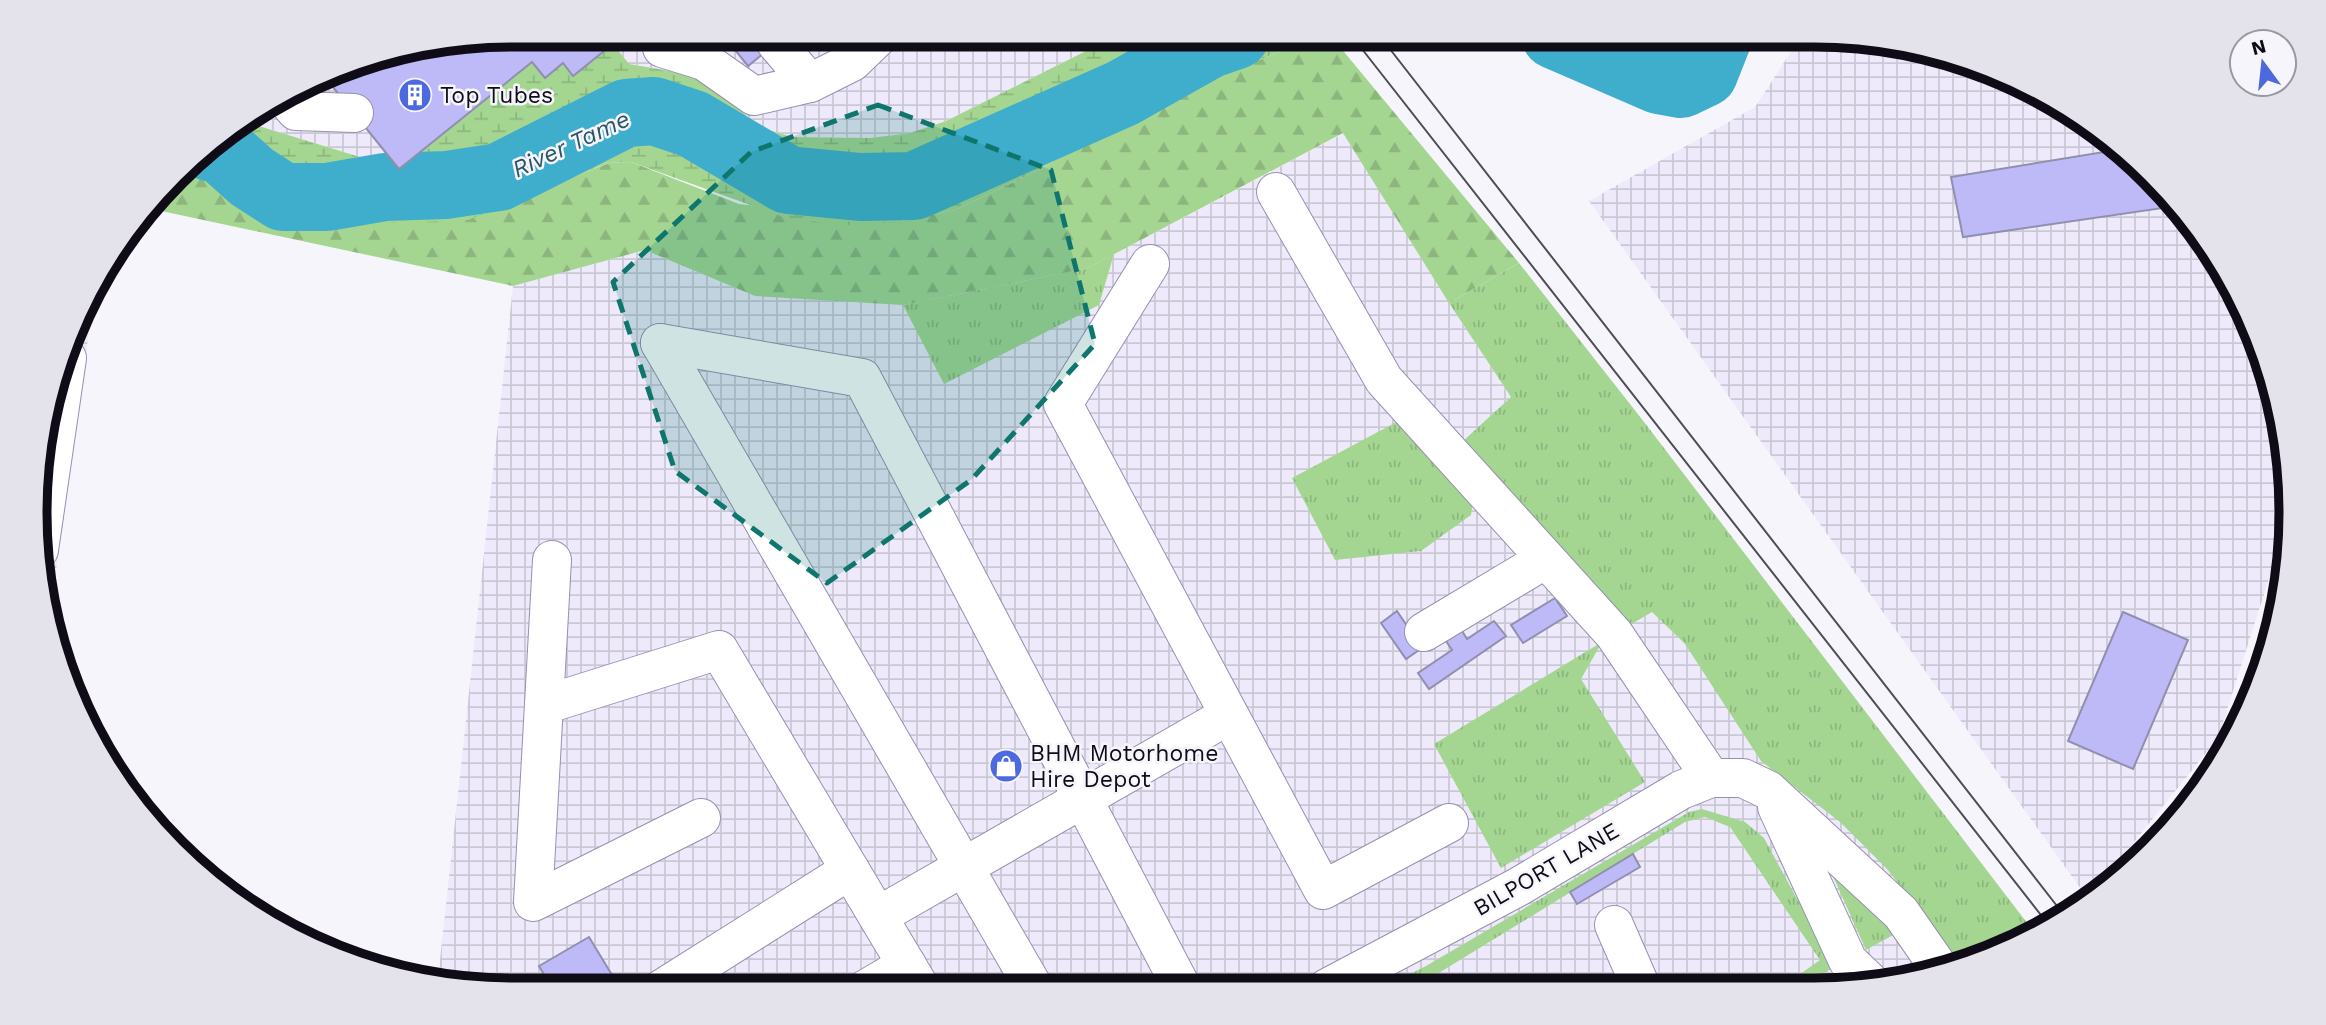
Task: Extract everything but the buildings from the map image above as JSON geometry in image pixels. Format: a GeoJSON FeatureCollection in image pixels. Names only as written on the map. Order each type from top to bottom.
{"type":"FeatureCollection","features":[{"type":"Feature","properties":{"kind":"street"},"geometry":{"type":"LineString","coordinates":[[779,47],[810,83]]}},
{"type":"Feature","properties":{"kind":"street"},"geometry":{"type":"LineString","coordinates":[[662,48],[704,61],[754,96],[810,83],[852,62],[868,47]]}},
{"type":"Feature","properties":{"kind":"street"},"geometry":{"type":"LineString","coordinates":[[290,104],[296,111],[354,113]]}},
{"type":"Feature","properties":{"kind":"street"},"geometry":{"type":"LineString","coordinates":[[1276,192],[1384,380],[1614,634],[1711,778]]}},
{"type":"Feature","properties":{"kind":"street"},"geometry":{"type":"LineString","coordinates":[[1150,264],[1062,404],[1323,890],[1449,823]]}},
{"type":"Feature","properties":{"kind":"street"},"geometry":{"type":"LineString","coordinates":[[1028,978],[660,343],[862,378],[1177,978]]}},
{"type":"Feature","properties":{"kind":"street"},"geometry":{"type":"LineString","coordinates":[[48,490],[60,403]]}},
{"type":"Feature","properties":{"kind":"street"},"geometry":{"type":"LineString","coordinates":[[1424,632],[1546,559]]}},
{"type":"Feature","properties":{"kind":"street"},"geometry":{"type":"LineString","coordinates":[[552,560],[533,902],[701,818]]}},
{"type":"Feature","properties":{"kind":"street"},"geometry":{"type":"LineString","coordinates":[[544,705],[719,650],[914,977]]}},
{"type":"Feature","properties":{"kind":"street"},"geometry":{"type":"LineString","coordinates":[[878,916],[1230,715]]}},
{"type":"Feature","properties":{"kind":"street","name":"BILPORT LANE"},"geometry":{"type":"LineString","coordinates":[[1346,978],[1518,887],[1681,790],[1711,778],[1743,778],[1769,790],[1901,913],[1935,962]]}},
{"type":"Feature","properties":{"kind":"street"},"geometry":{"type":"LineString","coordinates":[[1769,790],[1848,961],[1863,975]]}},
{"type":"Feature","properties":{"kind":"street"},"geometry":{"type":"LineString","coordinates":[[679,978],[850,870]]}},
{"type":"Feature","properties":{"kind":"street"},"geometry":{"type":"LineString","coordinates":[[1614,925],[1637,978]]}},
{"type":"Feature","properties":{"kind":"highlighted area"},"geometry":{"type":"Polygon","coordinates":[[[878,105],[1051,170],[1095,344],[971,480],[827,583],[675,471],[613,282],[751,152],[878,105]]]}},
{"type":"Feature","properties":{"kind":"shaded area"},"geometry":{"type":"Polygon","coordinates":[[[1094,47],[946,121],[910,133],[870,138],[792,137],[761,128],[700,76],[629,64],[573,76],[545,78],[532,62],[399,169],[256,125],[307,95],[363,72],[422,56],[482,48],[1094,47]]]}},
{"type":"Feature","properties":{"kind":"shaded area"},"geometry":{"type":"Polygon","coordinates":[[[1794,47],[1844,48],[1904,56],[1963,72],[2019,95],[2097,143],[2163,206],[2200,254],[2231,307],[2243,334],[2263,392],[2275,452],[2279,512],[2277,554],[2218,738],[2113,868],[2083,892],[1589,201],[1755,107],[1794,47]]]}},
{"type":"Feature","properties":{"kind":"shaded area"},"geometry":{"type":"Polygon","coordinates":[[[1344,133],[1463,324],[1652,611],[1919,881],[1926,916],[1955,956],[1874,974],[1814,978],[512,978],[439,972],[513,286],[645,250],[755,296],[1088,268],[1344,133]]]}},
{"type":"Feature","properties":{"kind":"shaded area"},"geometry":{"type":"Polygon","coordinates":[[[91,315],[53,588],[47,512],[51,452],[63,392],[91,315]]]}},
{"type":"Feature","properties":{"kind":"green space"},"geometry":{"type":"Polygon","coordinates":[[[609,47],[615,47],[629,64],[700,76],[761,128],[793,137],[870,138],[910,133],[946,121],[1094,47],[1291,47],[1190,88],[1145,116],[1101,132],[1039,170],[955,210],[896,222],[843,225],[786,218],[631,162],[608,163],[468,220],[398,223],[283,211],[199,170],[229,143],[256,125],[399,169],[532,62],[545,77],[563,63],[573,76],[609,47]]]}},
{"type":"Feature","properties":{"kind":"green space"},"geometry":{"type":"Polygon","coordinates":[[[1291,47],[1340,47],[1519,263],[1449,303],[1343,133],[1088,268],[903,305],[755,296],[645,250],[513,286],[159,211],[199,170],[211,174],[563,181],[609,163],[631,162],[739,204],[896,222],[955,210],[1039,170],[1101,132],[1145,116],[1190,88],[1291,47]]]}},
{"type":"Feature","properties":{"kind":"green space"},"geometry":{"type":"Polygon","coordinates":[[[1114,254],[1099,305],[944,384],[903,305],[1088,268],[1114,254]]]}},
{"type":"Feature","properties":{"kind":"green space"},"geometry":{"type":"Polygon","coordinates":[[[1519,263],[1641,418],[2028,925],[1954,956],[1887,869],[1840,822],[1761,761],[1685,644],[1652,612],[1625,628],[1462,442],[1511,397],[1449,303],[1519,263]]]}},
{"type":"Feature","properties":{"kind":"green space"},"geometry":{"type":"Polygon","coordinates":[[[1402,419],[1473,501],[1471,515],[1421,551],[1335,560],[1292,478],[1402,419]]]}},
{"type":"Feature","properties":{"kind":"green space"},"geometry":{"type":"Polygon","coordinates":[[[1602,642],[1581,679],[1645,782],[1501,868],[1434,744],[1602,642]]]}},
{"type":"Feature","properties":{"kind":"green space"},"geometry":{"type":"Polygon","coordinates":[[[1702,809],[1745,822],[1764,838],[1834,967],[1816,978],[1794,978],[1820,960],[1730,827],[1705,817],[1685,822],[1431,978],[1402,978],[1426,966],[1689,812],[1702,809]]]}},
{"type":"Feature","properties":{"kind":"green space"},"geometry":{"type":"Polygon","coordinates":[[[1832,874],[1895,934],[1866,950],[1832,874]]]}},
{"type":"Feature","properties":{"kind":"waterway","name":"River Tame"},"geometry":{"type":"LineString","coordinates":[[221,150],[252,177],[283,197],[327,197],[385,187],[446,185],[499,177],[626,113],[654,111],[693,124],[788,180],[860,187],[914,186],[1123,93],[1205,47]]}},
{"type":"Feature","properties":{"kind":"waterway","name":"River Tame"},"geometry":{"type":"LineString","coordinates":[[1583,47],[1659,80],[1681,84],[1704,73],[1714,47]]}},
{"type":"Feature","properties":{"kind":"tram line"},"geometry":{"type":"LineString","coordinates":[[1360,47],[2042,917]]}},
{"type":"Feature","properties":{"kind":"tram line"},"geometry":{"type":"LineString","coordinates":[[1388,47],[2058,908]]}},
{"type":"Feature","properties":{"kind":"place","name":"Top Tubes"},"geometry":{"type":"Point","coordinates":[415,95]}},
{"type":"Feature","properties":{"kind":"place","name":"BHM Motorhome Hire Depot"},"geometry":{"type":"Point","coordinates":[1006,766]}}]}
